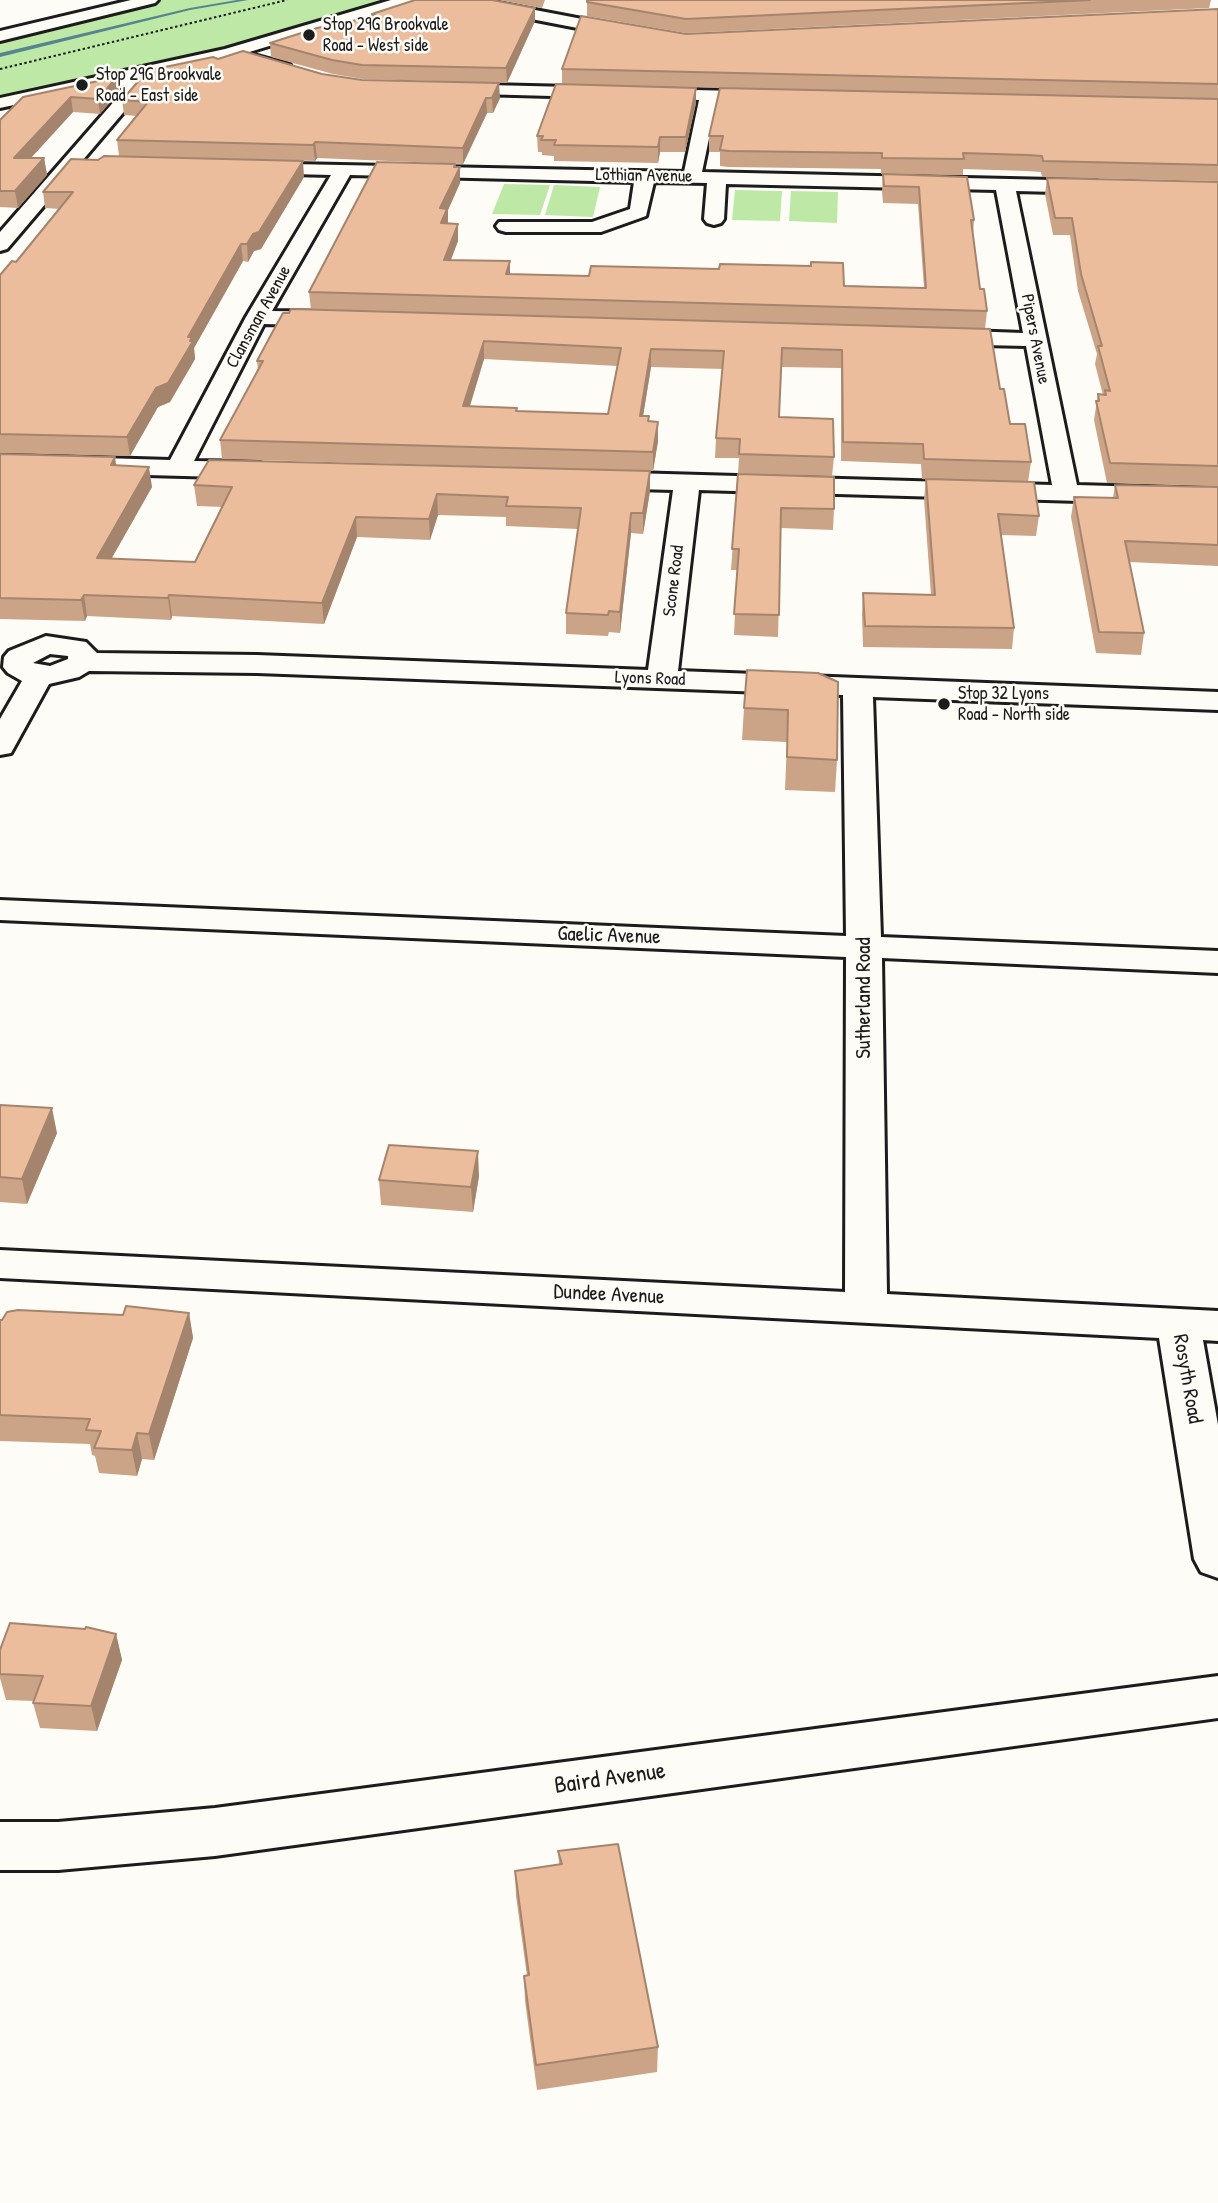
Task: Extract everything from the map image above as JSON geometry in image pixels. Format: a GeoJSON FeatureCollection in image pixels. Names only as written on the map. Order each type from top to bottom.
{"type":"FeatureCollection","features":[{"type":"Feature","properties":{"kind":"street"},"geometry":{"type":"LineString","coordinates":[[0,36],[150,0]]}},
{"type":"Feature","properties":{"kind":"street"},"geometry":{"type":"LineString","coordinates":[[0,103],[228,53],[407,0]]}},
{"type":"Feature","properties":{"kind":"street"},"geometry":{"type":"LineString","coordinates":[[459,0],[641,35]]}},
{"type":"Feature","properties":{"kind":"street"},"geometry":{"type":"LineString","coordinates":[[228,53],[305,75]]}},
{"type":"Feature","properties":{"kind":"street"},"geometry":{"type":"LineString","coordinates":[[0,246],[133,90],[126,77]]}},
{"type":"Feature","properties":{"kind":"street"},"geometry":{"type":"LineString","coordinates":[[432,89],[796,97]]}},
{"type":"Feature","properties":{"kind":"street"},"geometry":{"type":"LineString","coordinates":[[692,177],[709,95]]}},
{"type":"Feature","properties":{"kind":"street"},"geometry":{"type":"LineString","coordinates":[[70,163],[97,163]]}},
{"type":"Feature","properties":{"kind":"street","name":"Lothian Avenue"},"geometry":{"type":"LineString","coordinates":[[235,166],[1112,187]]}},
{"type":"Feature","properties":{"kind":"street","name":"Clansman Avenue"},"geometry":{"type":"LineString","coordinates":[[178,468],[257,317],[344,169]]}},
{"type":"Feature","properties":{"kind":"street"},"geometry":{"type":"LineString","coordinates":[[506,226],[594,228],[639,212],[645,176]]}},
{"type":"Feature","properties":{"kind":"street"},"geometry":{"type":"LineString","coordinates":[[714,219],[717,177]]}},
{"type":"Feature","properties":{"kind":"street","name":"Pipers Avenue"},"geometry":{"type":"LineString","coordinates":[[1005,185],[1066,492]]}},
{"type":"Feature","properties":{"kind":"street"},"geometry":{"type":"LineString","coordinates":[[257,317],[354,320]]}},
{"type":"Feature","properties":{"kind":"street"},"geometry":{"type":"LineString","coordinates":[[924,337],[1035,340]]}},
{"type":"Feature","properties":{"kind":"street"},"geometry":{"type":"LineString","coordinates":[[0,463],[288,471]]}},
{"type":"Feature","properties":{"kind":"street"},"geometry":{"type":"LineString","coordinates":[[577,479],[1218,498]]}},
{"type":"Feature","properties":{"kind":"street","name":"Scone Road"},"geometry":{"type":"LineString","coordinates":[[662,679],[687,482]]}},
{"type":"Feature","properties":{"kind":"street","name":"Lyons Road"},"geometry":{"type":"LineString","coordinates":[[19,663],[60,674],[83,662],[257,664],[1218,701]]}},
{"type":"Feature","properties":{"kind":"street"},"geometry":{"type":"LineString","coordinates":[[0,746],[19,663]]}},
{"type":"Feature","properties":{"kind":"street","name":"Sutherland Road"},"geometry":{"type":"LineString","coordinates":[[858,688],[864,946],[866,1308]]}},
{"type":"Feature","properties":{"kind":"street","name":"Gaelic Avenue"},"geometry":{"type":"LineString","coordinates":[[0,910],[1218,962]]}},
{"type":"Feature","properties":{"kind":"street","name":"Dundee Avenue"},"geometry":{"type":"LineString","coordinates":[[0,1264],[1198,1324]]}},
{"type":"Feature","properties":{"kind":"street","name":"Rosyth Road"},"geometry":{"type":"LineString","coordinates":[[1198,1324],[1218,1559]]}},
{"type":"Feature","properties":{"kind":"street","name":"Baird Avenue"},"geometry":{"type":"LineString","coordinates":[[0,1846],[58,1846],[215,1832],[1218,1697]]}},
{"type":"Feature","properties":{"kind":"path"},"geometry":{"type":"LineString","coordinates":[[0,69],[287,0]]}},
{"type":"Feature","properties":{"kind":"green space"},"geometry":{"type":"Polygon","coordinates":[[[161,0],[399,0],[320,28],[0,101],[0,39],[161,0]]]}},
{"type":"Feature","properties":{"kind":"green space"},"geometry":{"type":"Polygon","coordinates":[[[504,184],[550,185],[540,215],[492,214],[504,184]]]}},
{"type":"Feature","properties":{"kind":"green space"},"geometry":{"type":"Polygon","coordinates":[[[554,185],[600,187],[593,217],[545,215],[554,185]]]}},
{"type":"Feature","properties":{"kind":"green space"},"geometry":{"type":"Polygon","coordinates":[[[735,190],[782,191],[780,221],[732,220],[735,190]]]}},
{"type":"Feature","properties":{"kind":"green space"},"geometry":{"type":"Polygon","coordinates":[[[791,191],[838,192],[837,223],[789,221],[791,191]]]}},
{"type":"Feature","properties":{"kind":"building"},"geometry":{"type":"Polygon","coordinates":[[[415,0],[492,0],[535,8],[506,68],[362,65],[332,60],[270,43],[317,28],[377,16],[372,14],[415,0]]]}},
{"type":"Feature","properties":{"kind":"building"},"geometry":{"type":"Polygon","coordinates":[[[587,0],[1090,0],[686,19],[587,0]]]}},
{"type":"Feature","properties":{"kind":"building"},"geometry":{"type":"Polygon","coordinates":[[[1218,9],[1218,84],[562,69],[581,16],[686,34],[1218,9]]]}},
{"type":"Feature","properties":{"kind":"building"},"geometry":{"type":"Polygon","coordinates":[[[243,51],[322,74],[362,80],[499,83],[492,98],[486,98],[463,148],[315,142],[313,145],[117,140],[148,102],[122,100],[142,77],[141,72],[213,57],[218,59],[243,51]]]}},
{"type":"Feature","properties":{"kind":"building"},"geometry":{"type":"Polygon","coordinates":[[[117,77],[98,99],[71,97],[14,158],[44,158],[15,191],[0,191],[0,120],[23,97],[117,77]]]}},
{"type":"Feature","properties":{"kind":"building"},"geometry":{"type":"Polygon","coordinates":[[[556,84],[696,88],[686,137],[660,137],[658,147],[554,145],[556,140],[541,140],[543,136],[537,136],[556,84]]]}},
{"type":"Feature","properties":{"kind":"building"},"geometry":{"type":"Polygon","coordinates":[[[720,88],[1218,99],[1218,165],[1043,161],[1042,156],[963,153],[964,159],[882,158],[882,153],[720,150],[723,136],[709,136],[720,88]]]}},
{"type":"Feature","properties":{"kind":"building"},"geometry":{"type":"Polygon","coordinates":[[[104,156],[303,161],[259,232],[253,234],[247,244],[241,244],[188,337],[192,337],[190,341],[193,341],[168,383],[156,388],[127,437],[0,434],[0,275],[12,261],[16,262],[73,192],[43,192],[71,159],[98,160],[104,156]]]}},
{"type":"Feature","properties":{"kind":"building"},"geometry":{"type":"Polygon","coordinates":[[[377,162],[455,164],[454,167],[460,167],[440,208],[447,209],[441,223],[458,224],[444,260],[510,261],[506,274],[589,276],[591,266],[719,269],[720,264],[811,266],[811,262],[843,263],[844,286],[881,287],[926,288],[919,187],[884,186],[883,174],[967,177],[980,289],[984,289],[987,311],[309,292],[377,162]]]}},
{"type":"Feature","properties":{"kind":"building"},"geometry":{"type":"Polygon","coordinates":[[[1047,178],[1218,182],[1218,466],[1110,463],[1096,401],[1099,401],[1098,394],[1106,395],[1105,390],[1110,391],[1098,346],[1102,346],[1081,274],[1072,218],[1055,218],[1047,178]]]}},
{"type":"Feature","properties":{"kind":"building"},"geometry":{"type":"Polygon","coordinates":[[[291,309],[990,329],[1000,389],[1004,389],[1010,424],[1025,424],[1031,462],[924,459],[923,444],[843,442],[842,350],[782,348],[779,417],[833,419],[834,457],[739,454],[740,439],[716,438],[724,351],[651,349],[640,416],[649,416],[648,421],[658,422],[653,452],[220,440],[263,361],[257,361],[272,333],[283,313],[289,313],[291,309]],[[484,341],[463,406],[608,414],[621,348],[484,341]]]}},
{"type":"Feature","properties":{"kind":"building"},"geometry":{"type":"Polygon","coordinates":[[[0,454],[115,457],[111,465],[149,467],[97,558],[195,562],[232,487],[194,485],[209,460],[650,471],[643,513],[631,513],[620,612],[609,611],[608,615],[566,613],[581,508],[506,506],[508,497],[437,494],[429,519],[356,517],[322,603],[169,595],[168,598],[84,595],[81,600],[0,598],[0,454]]]}},
{"type":"Feature","properties":{"kind":"building"},"geometry":{"type":"Polygon","coordinates":[[[738,474],[834,477],[834,509],[781,508],[779,615],[734,614],[739,549],[732,549],[738,474]]]}},
{"type":"Feature","properties":{"kind":"building"},"geometry":{"type":"Polygon","coordinates":[[[926,479],[1034,482],[1039,516],[998,514],[1014,628],[865,626],[863,593],[935,595],[926,479]]]}},
{"type":"Feature","properties":{"kind":"building"},"geometry":{"type":"Polygon","coordinates":[[[1115,485],[1218,487],[1218,545],[1125,541],[1144,633],[1099,632],[1074,497],[1118,498],[1115,485]]]}},
{"type":"Feature","properties":{"kind":"building"},"geometry":{"type":"Polygon","coordinates":[[[747,670],[818,673],[838,682],[837,760],[787,757],[788,710],[744,708],[747,670]]]}},
{"type":"Feature","properties":{"kind":"building"},"geometry":{"type":"Polygon","coordinates":[[[0,1105],[52,1108],[22,1179],[0,1177],[0,1105]]]}},
{"type":"Feature","properties":{"kind":"building"},"geometry":{"type":"Polygon","coordinates":[[[389,1145],[478,1151],[471,1187],[379,1180],[389,1145]]]}},
{"type":"Feature","properties":{"kind":"building"},"geometry":{"type":"Polygon","coordinates":[[[126,1306],[189,1313],[149,1434],[137,1433],[132,1450],[94,1448],[101,1431],[86,1430],[90,1419],[0,1415],[0,1320],[7,1312],[18,1310],[123,1315],[126,1306]]]}},
{"type":"Feature","properties":{"kind":"building"},"geometry":{"type":"Polygon","coordinates":[[[10,1623],[86,1627],[116,1634],[91,1706],[33,1703],[43,1676],[0,1674],[0,1650],[10,1623]]]}},
{"type":"Feature","properties":{"kind":"building"},"geometry":{"type":"Polygon","coordinates":[[[618,1844],[658,2047],[536,2065],[524,1976],[529,1975],[515,1871],[562,1864],[558,1851],[618,1844]]]}},
{"type":"Feature","properties":{"kind":"waterway"},"geometry":{"type":"LineString","coordinates":[[0,55],[190,9],[246,0]]}},
{"type":"Feature","properties":{"kind":"place","name":"Stop 29G Brookvale Road - West side"},"geometry":{"type":"Point","coordinates":[309,35]}},
{"type":"Feature","properties":{"kind":"place","name":"Stop 29G Brookvale Road - East side"},"geometry":{"type":"Point","coordinates":[82,85]}},
{"type":"Feature","properties":{"kind":"place","name":"Stop 32 Lyons Road - North side"},"geometry":{"type":"Point","coordinates":[944,704]}}]}
